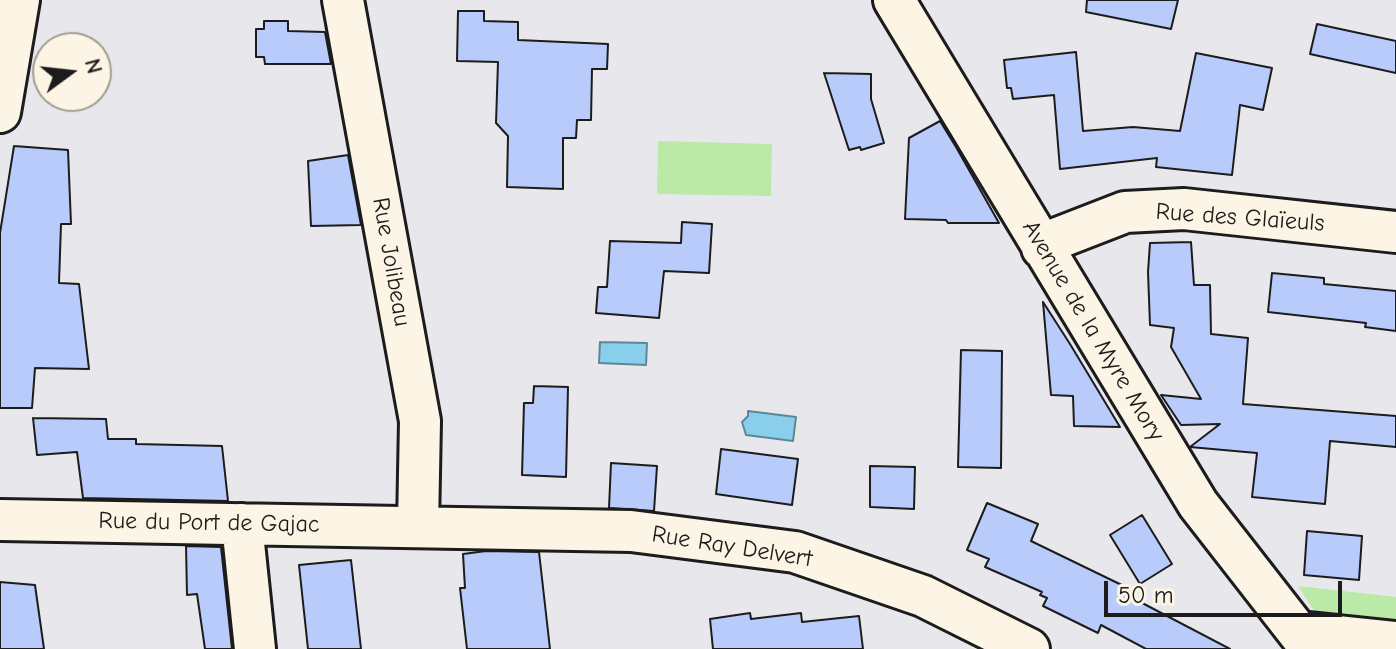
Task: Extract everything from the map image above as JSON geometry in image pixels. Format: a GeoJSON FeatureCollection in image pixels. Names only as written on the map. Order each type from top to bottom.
{"type":"FeatureCollection","features":[{"type":"Feature","properties":{"kind":"street"},"geometry":{"type":"LineString","coordinates":[[0,112],[19,0]]}},
{"type":"Feature","properties":{"kind":"street","name":"Rue Jolibeau"},"geometry":{"type":"LineString","coordinates":[[343,0],[420,421],[418,526]]}},
{"type":"Feature","properties":{"kind":"street","name":"Avenue de la Myre Mory"},"geometry":{"type":"LineString","coordinates":[[894,0],[1198,504],[1305,640]]}},
{"type":"Feature","properties":{"kind":"street","name":"Rue des Glaïeuls"},"geometry":{"type":"LineString","coordinates":[[1042,248],[1058,238],[1125,212],[1184,209],[1396,232]]}},
{"type":"Feature","properties":{"kind":"street","name":"Rue du Port de Gajac"},"geometry":{"type":"LineString","coordinates":[[0,520],[418,526]]}},
{"type":"Feature","properties":{"kind":"street"},"geometry":{"type":"LineString","coordinates":[[242,524],[255,649]]}},
{"type":"Feature","properties":{"kind":"street","name":"Rue Ray Delvert"},"geometry":{"type":"LineString","coordinates":[[418,526],[631,531],[795,552],[923,596],[1029,649]]}},
{"type":"Feature","properties":{"kind":"street"},"geometry":{"type":"LineString","coordinates":[[1305,640],[1396,642]]}},
{"type":"Feature","properties":{"kind":"green space"},"geometry":{"type":"Polygon","coordinates":[[[658,141],[772,144],[771,196],[657,194],[658,141]]]}},
{"type":"Feature","properties":{"kind":"green space"},"geometry":{"type":"Polygon","coordinates":[[[1298,586],[1396,597],[1396,649],[1339,649],[1298,586]]]}},
{"type":"Feature","properties":{"kind":"water"},"geometry":{"type":"Polygon","coordinates":[[[600,342],[647,343],[646,365],[599,363],[600,342]]]}},
{"type":"Feature","properties":{"kind":"water"},"geometry":{"type":"Polygon","coordinates":[[[748,411],[796,417],[793,441],[746,435],[742,422],[748,411]]]}},
{"type":"Feature","properties":{"kind":"building"},"geometry":{"type":"Polygon","coordinates":[[[1087,0],[1178,0],[1171,29],[1086,12],[1087,0]]]}},
{"type":"Feature","properties":{"kind":"building"},"geometry":{"type":"Polygon","coordinates":[[[458,11],[484,11],[484,21],[518,22],[518,40],[608,44],[607,69],[592,69],[591,120],[577,120],[576,138],[563,138],[563,189],[507,187],[508,136],[496,123],[498,62],[457,61],[458,11]]]}},
{"type":"Feature","properties":{"kind":"building"},"geometry":{"type":"Polygon","coordinates":[[[264,21],[288,21],[288,31],[325,32],[331,64],[265,64],[264,57],[256,57],[256,29],[264,29],[264,21]]]}},
{"type":"Feature","properties":{"kind":"building"},"geometry":{"type":"Polygon","coordinates":[[[1317,24],[1396,41],[1396,73],[1310,54],[1317,24]]]}},
{"type":"Feature","properties":{"kind":"building"},"geometry":{"type":"Polygon","coordinates":[[[1076,52],[1083,131],[1133,127],[1180,131],[1196,53],[1272,68],[1263,110],[1240,105],[1232,175],[1156,167],[1157,158],[1060,169],[1054,95],[1013,99],[1011,88],[1007,88],[1004,60],[1076,52]]]}},
{"type":"Feature","properties":{"kind":"building"},"geometry":{"type":"Polygon","coordinates":[[[824,73],[871,74],[871,99],[884,143],[849,150],[824,73]]]}},
{"type":"Feature","properties":{"kind":"building"},"geometry":{"type":"Polygon","coordinates":[[[940,121],[999,223],[905,219],[909,138],[940,121]]]}},
{"type":"Feature","properties":{"kind":"building"},"geometry":{"type":"Polygon","coordinates":[[[14,146],[68,150],[71,224],[61,224],[59,283],[79,284],[89,369],[35,368],[32,408],[0,408],[0,233],[14,146]]]}},
{"type":"Feature","properties":{"kind":"building"},"geometry":{"type":"Polygon","coordinates":[[[348,155],[361,225],[311,226],[308,161],[348,155]]]}},
{"type":"Feature","properties":{"kind":"building"},"geometry":{"type":"Polygon","coordinates":[[[682,222],[712,224],[709,273],[664,271],[659,318],[596,313],[598,287],[607,287],[610,241],[681,243],[682,222]]]}},
{"type":"Feature","properties":{"kind":"building"},"geometry":{"type":"Polygon","coordinates":[[[1191,242],[1194,285],[1210,285],[1211,334],[1248,338],[1243,404],[1396,416],[1396,447],[1330,441],[1325,504],[1252,497],[1257,453],[1190,447],[1220,424],[1181,425],[1161,395],[1201,399],[1171,347],[1174,328],[1150,325],[1150,243],[1191,242]]]}},
{"type":"Feature","properties":{"kind":"building"},"geometry":{"type":"Polygon","coordinates":[[[1272,273],[1324,278],[1324,284],[1396,291],[1396,331],[1365,327],[1366,323],[1268,312],[1272,273]]]}},
{"type":"Feature","properties":{"kind":"building"},"geometry":{"type":"Polygon","coordinates":[[[1043,302],[1120,427],[1074,426],[1073,396],[1051,395],[1043,302]]]}},
{"type":"Feature","properties":{"kind":"building"},"geometry":{"type":"Polygon","coordinates":[[[961,350],[1002,351],[1001,468],[958,467],[961,350]]]}},
{"type":"Feature","properties":{"kind":"building"},"geometry":{"type":"Polygon","coordinates":[[[534,386],[568,387],[566,477],[522,475],[524,403],[533,403],[534,386]]]}},
{"type":"Feature","properties":{"kind":"building"},"geometry":{"type":"Polygon","coordinates":[[[33,418],[106,419],[108,439],[136,439],[136,444],[222,446],[228,501],[83,498],[77,452],[37,455],[33,418]]]}},
{"type":"Feature","properties":{"kind":"building"},"geometry":{"type":"Polygon","coordinates":[[[721,449],[798,459],[792,505],[716,494],[721,449]]]}},
{"type":"Feature","properties":{"kind":"building"},"geometry":{"type":"Polygon","coordinates":[[[611,463],[657,466],[654,511],[609,508],[611,463]]]}},
{"type":"Feature","properties":{"kind":"building"},"geometry":{"type":"Polygon","coordinates":[[[870,466],[915,467],[914,509],[870,507],[870,466]]]}},
{"type":"Feature","properties":{"kind":"building"},"geometry":{"type":"Polygon","coordinates":[[[987,503],[1038,524],[1031,541],[1132,590],[1125,594],[1230,649],[1146,649],[1101,625],[1098,633],[1043,606],[1047,598],[1040,595],[1042,592],[985,567],[989,559],[967,550],[987,503]]]}},
{"type":"Feature","properties":{"kind":"building"},"geometry":{"type":"Polygon","coordinates":[[[1142,515],[1172,564],[1140,584],[1110,535],[1142,515]]]}},
{"type":"Feature","properties":{"kind":"building"},"geometry":{"type":"Polygon","coordinates":[[[1307,531],[1362,536],[1359,580],[1304,575],[1307,531]]]}},
{"type":"Feature","properties":{"kind":"building"},"geometry":{"type":"Polygon","coordinates":[[[186,546],[221,547],[232,649],[205,649],[197,594],[187,595],[186,546]]]}},
{"type":"Feature","properties":{"kind":"building"},"geometry":{"type":"Polygon","coordinates":[[[539,552],[550,649],[467,649],[460,588],[465,588],[463,554],[539,552]]]}},
{"type":"Feature","properties":{"kind":"building"},"geometry":{"type":"Polygon","coordinates":[[[351,560],[361,649],[308,649],[299,565],[351,560]]]}},
{"type":"Feature","properties":{"kind":"building"},"geometry":{"type":"Polygon","coordinates":[[[0,582],[35,585],[44,649],[0,649],[0,582]]]}},
{"type":"Feature","properties":{"kind":"building"},"geometry":{"type":"Polygon","coordinates":[[[750,613],[751,619],[801,613],[802,622],[859,616],[863,649],[713,649],[710,619],[750,613]]]}}]}
